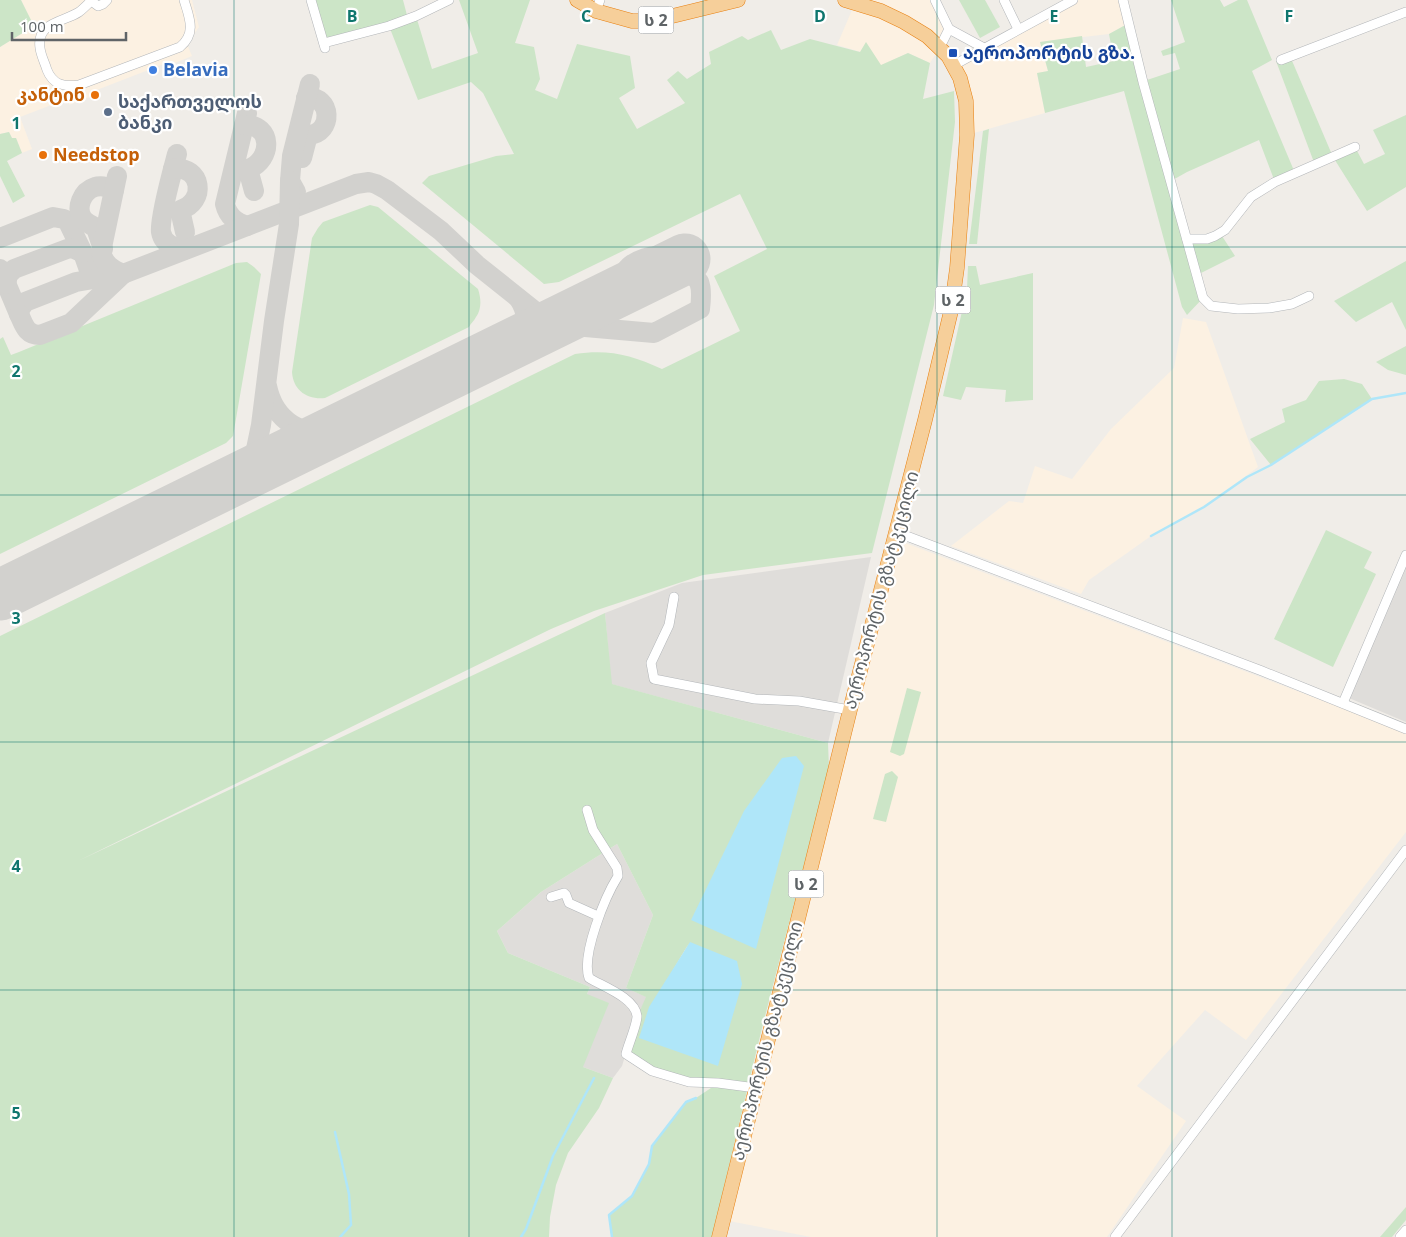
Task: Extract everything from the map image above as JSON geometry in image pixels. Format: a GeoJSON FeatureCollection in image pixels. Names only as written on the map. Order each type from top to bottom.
{"type":"FeatureCollection","features":[{"type":"Feature","properties":{"kind":"highway","name":"ს 2"},"geometry":{"type":"LineString","coordinates":[[577,0],[598,6],[632,21],[652,21],[738,0]]}},
{"type":"Feature","properties":{"kind":"highway","name":"აეროპორტის გზატკეცილი"},"geometry":{"type":"LineString","coordinates":[[719,1237],[850,710],[925,420],[951,311],[957,268],[967,135],[964,89],[954,65],[940,47],[928,36],[881,11],[845,0]]}},
{"type":"Feature","properties":{"kind":"street"},"geometry":{"type":"LineString","coordinates":[[107,0],[98,6],[91,1],[78,12],[48,26],[40,38],[40,50],[51,79],[60,84],[79,86],[180,47],[187,40],[192,26],[184,0]]}},
{"type":"Feature","properties":{"kind":"street"},"geometry":{"type":"LineString","coordinates":[[311,0],[325,46],[416,16],[449,0]]}},
{"type":"Feature","properties":{"kind":"street"},"geometry":{"type":"LineString","coordinates":[[935,0],[948,29],[984,48]]}},
{"type":"Feature","properties":{"kind":"street"},"geometry":{"type":"LineString","coordinates":[[1004,0],[1018,29]]}},
{"type":"Feature","properties":{"kind":"street"},"geometry":{"type":"LineString","coordinates":[[954,65],[1073,0]]}},
{"type":"Feature","properties":{"kind":"street"},"geometry":{"type":"LineString","coordinates":[[1124,0],[1146,91],[1203,298],[1211,306],[1238,309],[1269,308],[1292,304],[1309,296]]}},
{"type":"Feature","properties":{"kind":"street"},"geometry":{"type":"LineString","coordinates":[[1281,60],[1406,12]]}},
{"type":"Feature","properties":{"kind":"street"},"geometry":{"type":"LineString","coordinates":[[940,47],[948,29]]}},
{"type":"Feature","properties":{"kind":"street"},"geometry":{"type":"LineString","coordinates":[[1187,240],[1206,239],[1216,236],[1225,230],[1251,197],[1275,182],[1355,148]]}},
{"type":"Feature","properties":{"kind":"street"},"geometry":{"type":"LineString","coordinates":[[896,532],[1343,703],[1406,730]]}},
{"type":"Feature","properties":{"kind":"street"},"geometry":{"type":"LineString","coordinates":[[1343,703],[1406,555]]}},
{"type":"Feature","properties":{"kind":"street"},"geometry":{"type":"LineString","coordinates":[[674,598],[669,625],[651,663],[654,679],[755,699],[799,701],[850,710]]}},
{"type":"Feature","properties":{"kind":"street"},"geometry":{"type":"LineString","coordinates":[[587,810],[593,830],[617,868],[618,876],[609,890],[598,916],[586,969],[589,978],[625,998],[632,1004],[637,1017],[626,1054],[652,1071],[688,1082],[718,1083],[756,1088]]}},
{"type":"Feature","properties":{"kind":"street"},"geometry":{"type":"LineString","coordinates":[[1115,1237],[1406,851]]}},
{"type":"Feature","properties":{"kind":"street"},"geometry":{"type":"LineString","coordinates":[[551,897],[564,893],[569,904],[598,916]]}},
{"type":"Feature","properties":{"kind":"street"},"geometry":{"type":"LineString","coordinates":[[1400,1237],[1406,1230]]}},
{"type":"Feature","properties":{"kind":"shaded area"},"geometry":{"type":"Polygon","coordinates":[[[21,0],[192,0],[199,27],[187,44],[192,56],[170,65],[169,62],[89,93],[90,97],[69,105],[67,99],[20,117],[32,149],[22,153],[16,138],[12,138],[9,132],[0,134],[0,47],[33,26],[21,0]]]}},
{"type":"Feature","properties":{"kind":"shaded area"},"geometry":{"type":"Polygon","coordinates":[[[845,0],[935,0],[949,29],[930,63],[908,53],[881,66],[866,43],[861,52],[837,45],[855,3],[845,0]]]}},
{"type":"Feature","properties":{"kind":"shaded area"},"geometry":{"type":"Polygon","coordinates":[[[1073,0],[1123,0],[1129,23],[1109,34],[1040,42],[1048,71],[1037,74],[1045,113],[967,135],[954,65],[1073,0]]]}},
{"type":"Feature","properties":{"kind":"shaded area"},"geometry":{"type":"Polygon","coordinates":[[[1183,318],[1206,322],[1258,467],[1204,507],[1151,536],[1089,580],[1081,594],[951,546],[1009,501],[1023,503],[1035,466],[1072,479],[1111,429],[1174,368],[1183,318]]]}},
{"type":"Feature","properties":{"kind":"shaded area"},"geometry":{"type":"Polygon","coordinates":[[[900,541],[1406,732],[1406,832],[1246,1040],[1205,1010],[1137,1086],[1186,1121],[1107,1237],[811,1237],[729,1221],[900,541]]]}},
{"type":"Feature","properties":{"kind":"shaded area"},"geometry":{"type":"Polygon","coordinates":[[[871,557],[828,743],[611,684],[605,613],[682,583],[871,557]]]}},
{"type":"Feature","properties":{"kind":"shaded area"},"geometry":{"type":"Polygon","coordinates":[[[1406,565],[1406,722],[1349,698],[1406,565]]]}},
{"type":"Feature","properties":{"kind":"shaded area"},"geometry":{"type":"Polygon","coordinates":[[[617,844],[653,915],[626,988],[647,997],[637,1017],[622,1066],[613,1078],[583,1067],[587,994],[590,987],[508,953],[497,931],[541,892],[617,844]]]}},
{"type":"Feature","properties":{"kind":"green space"},"geometry":{"type":"Polygon","coordinates":[[[0,0],[21,0],[34,26],[0,47],[0,0]]]}},
{"type":"Feature","properties":{"kind":"green space"},"geometry":{"type":"Polygon","coordinates":[[[311,0],[403,0],[408,19],[416,16],[432,69],[478,53],[459,0],[530,0],[515,43],[534,47],[540,79],[535,90],[557,99],[577,44],[630,56],[635,88],[619,98],[637,129],[685,103],[667,80],[678,71],[687,79],[711,64],[709,52],[742,36],[748,40],[771,30],[781,50],[810,39],[860,52],[866,42],[881,65],[908,53],[930,63],[923,99],[954,91],[955,122],[934,305],[872,553],[703,575],[594,611],[551,629],[78,861],[605,613],[612,684],[828,743],[829,768],[762,1028],[712,1237],[612,1237],[611,1234],[609,1215],[632,1196],[649,1164],[652,1146],[686,1102],[696,1098],[717,1084],[652,1071],[626,1054],[637,1017],[646,997],[626,988],[653,915],[617,844],[541,892],[497,931],[508,953],[590,987],[587,994],[609,1003],[583,1067],[613,1078],[599,1108],[568,1153],[556,1185],[550,1217],[549,1237],[0,1237],[0,636],[575,354],[599,352],[620,354],[662,369],[740,331],[714,276],[767,249],[740,194],[559,282],[544,284],[422,183],[429,176],[496,156],[514,154],[483,93],[471,82],[418,100],[389,26],[324,43],[311,0]],[[689,943],[673,970],[640,1038],[689,943]]]}},
{"type":"Feature","properties":{"kind":"green space"},"geometry":{"type":"Polygon","coordinates":[[[959,0],[985,0],[1000,27],[980,38],[959,0]]]}},
{"type":"Feature","properties":{"kind":"green space"},"geometry":{"type":"Polygon","coordinates":[[[1171,0],[1220,0],[1224,7],[1238,0],[1247,0],[1272,60],[1252,71],[1295,173],[1275,182],[1259,140],[1171,181],[1187,239],[1220,233],[1235,256],[1197,275],[1203,298],[1187,315],[1182,307],[1124,91],[1045,113],[1037,73],[1048,71],[1040,42],[1082,36],[1086,67],[1114,61],[1109,34],[1129,23],[1144,81],[1180,69],[1175,53],[1163,56],[1161,51],[1185,42],[1171,0]]]}},
{"type":"Feature","properties":{"kind":"green space"},"geometry":{"type":"Polygon","coordinates":[[[1290,56],[1333,157],[1315,165],[1276,61],[1290,56]]]}},
{"type":"Feature","properties":{"kind":"green space"},"geometry":{"type":"Polygon","coordinates":[[[1406,115],[1406,187],[1367,211],[1333,157],[1355,147],[1364,164],[1385,154],[1373,130],[1406,115]]]}},
{"type":"Feature","properties":{"kind":"green space"},"geometry":{"type":"Polygon","coordinates":[[[989,129],[977,244],[969,244],[983,131],[989,129]]]}},
{"type":"Feature","properties":{"kind":"green space"},"geometry":{"type":"Polygon","coordinates":[[[9,132],[12,138],[16,138],[22,153],[7,161],[25,196],[13,203],[0,176],[0,134],[9,132]]]}},
{"type":"Feature","properties":{"kind":"green space"},"geometry":{"type":"Polygon","coordinates":[[[370,205],[378,207],[478,289],[479,311],[469,327],[325,398],[312,397],[298,389],[292,372],[312,238],[323,222],[370,205]]]}},
{"type":"Feature","properties":{"kind":"green space"},"geometry":{"type":"Polygon","coordinates":[[[1406,261],[1406,330],[1392,302],[1356,322],[1334,301],[1406,261]]]}},
{"type":"Feature","properties":{"kind":"green space"},"geometry":{"type":"Polygon","coordinates":[[[247,262],[261,274],[233,436],[226,443],[0,554],[0,339],[3,337],[11,355],[236,263],[247,262]]]}},
{"type":"Feature","properties":{"kind":"green space"},"geometry":{"type":"Polygon","coordinates":[[[968,266],[976,266],[980,285],[1033,273],[1033,400],[1005,402],[1006,390],[966,387],[961,400],[943,396],[967,289],[968,266]]]}},
{"type":"Feature","properties":{"kind":"green space"},"geometry":{"type":"Polygon","coordinates":[[[1406,346],[1406,375],[1388,370],[1376,362],[1406,346]]]}},
{"type":"Feature","properties":{"kind":"green space"},"geometry":{"type":"Polygon","coordinates":[[[1344,379],[1362,384],[1372,399],[1271,465],[1250,439],[1285,422],[1282,409],[1306,400],[1319,381],[1344,379]]]}},
{"type":"Feature","properties":{"kind":"green space"},"geometry":{"type":"Polygon","coordinates":[[[1326,530],[1372,552],[1364,568],[1376,574],[1333,667],[1274,639],[1326,530]]]}},
{"type":"Feature","properties":{"kind":"green space"},"geometry":{"type":"Polygon","coordinates":[[[907,688],[921,692],[904,754],[900,756],[890,752],[907,688]]]}},
{"type":"Feature","properties":{"kind":"green space"},"geometry":{"type":"Polygon","coordinates":[[[892,771],[898,777],[886,822],[873,819],[885,774],[892,771]]]}},
{"type":"Feature","properties":{"kind":"green space"},"geometry":{"type":"Polygon","coordinates":[[[1406,1207],[1406,1220],[1392,1237],[1380,1237],[1406,1207]]]}},
{"type":"Feature","properties":{"kind":"water"},"geometry":{"type":"Polygon","coordinates":[[[796,756],[804,766],[756,949],[691,920],[744,811],[782,758],[796,756]]]}},
{"type":"Feature","properties":{"kind":"water"},"geometry":{"type":"Polygon","coordinates":[[[690,942],[737,961],[742,984],[718,1066],[639,1038],[649,1007],[690,942]]]}},
{"type":"Feature","properties":{"kind":"waterway"},"geometry":{"type":"LineString","coordinates":[[1151,536],[1204,507],[1247,477],[1271,465],[1372,399],[1406,393]]}},
{"type":"Feature","properties":{"kind":"waterway"},"geometry":{"type":"LineString","coordinates":[[521,1237],[526,1229],[553,1156],[594,1078]]}},
{"type":"Feature","properties":{"kind":"waterway"},"geometry":{"type":"LineString","coordinates":[[612,1237],[609,1215],[632,1196],[649,1164],[652,1146],[686,1102],[696,1098]]}},
{"type":"Feature","properties":{"kind":"waterway"},"geometry":{"type":"LineString","coordinates":[[335,1132],[349,1194],[351,1225],[340,1237]]}},
{"type":"Feature","properties":{"kind":"taxiway"},"geometry":{"type":"LineString","coordinates":[[296,192],[290,181],[292,156],[310,84]]}},
{"type":"Feature","properties":{"kind":"taxiway"},"geometry":{"type":"LineString","coordinates":[[302,158],[308,135],[316,133],[322,128],[326,122],[327,115],[321,102],[315,98],[306,98]]}},
{"type":"Feature","properties":{"kind":"taxiway"},"geometry":{"type":"LineString","coordinates":[[247,113],[225,204],[233,218],[247,226]]}},
{"type":"Feature","properties":{"kind":"taxiway"},"geometry":{"type":"LineString","coordinates":[[244,125],[254,126],[265,136],[265,151],[262,158],[248,169],[254,191]]}},
{"type":"Feature","properties":{"kind":"taxiway"},"geometry":{"type":"LineString","coordinates":[[177,154],[164,206],[161,232],[164,240],[173,247],[184,250]]}},
{"type":"Feature","properties":{"kind":"taxiway"},"geometry":{"type":"LineString","coordinates":[[173,169],[183,169],[190,173],[198,185],[194,200],[189,206],[180,210],[185,232]]}},
{"type":"Feature","properties":{"kind":"taxiway"},"geometry":{"type":"LineString","coordinates":[[19,314],[29,331],[35,335],[40,335],[71,323],[123,274],[109,266],[101,252],[117,176]]}},
{"type":"Feature","properties":{"kind":"taxiway"},"geometry":{"type":"LineString","coordinates":[[218,488],[238,476],[256,449],[289,224],[290,181]]}},
{"type":"Feature","properties":{"kind":"taxiway"},"geometry":{"type":"LineString","coordinates":[[0,269],[19,314],[25,302],[76,282],[123,274],[356,184],[369,182],[387,190],[441,231],[477,265],[551,324],[654,333],[700,309],[701,292],[699,282],[678,262],[663,257],[647,257],[631,265],[624,274],[616,292]]}},
{"type":"Feature","properties":{"kind":"taxiway"},"geometry":{"type":"LineString","coordinates":[[103,249],[96,228],[84,220],[81,215],[80,205],[83,196],[90,189],[100,186],[114,190]]}},
{"type":"Feature","properties":{"kind":"taxiway"},"geometry":{"type":"LineString","coordinates":[[0,238],[53,217],[64,219],[68,222],[83,253],[90,273],[100,278]]}},
{"type":"Feature","properties":{"kind":"taxiway"},"geometry":{"type":"LineString","coordinates":[[6,284],[8,275],[14,269],[67,249],[72,248],[83,253]]}},
{"type":"Feature","properties":{"kind":"taxiway"},"geometry":{"type":"LineString","coordinates":[[497,351],[522,335],[526,319],[519,299]]}},
{"type":"Feature","properties":{"kind":"taxiway"},"geometry":{"type":"LineString","coordinates":[[267,386],[276,409],[292,425],[313,432],[337,429]]}},
{"type":"Feature","properties":{"kind":"runway"},"geometry":{"type":"LineString","coordinates":[[0,595],[685,259]]}},
{"type":"Feature","properties":{"kind":"place","name":"აეროპორტის გზა."},"geometry":{"type":"Point","coordinates":[953,53]}},
{"type":"Feature","properties":{"kind":"place","name":"Belavia"},"geometry":{"type":"Point","coordinates":[153,70]}},
{"type":"Feature","properties":{"kind":"place","name":"კანტინ"},"geometry":{"type":"Point","coordinates":[95,95]}},
{"type":"Feature","properties":{"kind":"place","name":"საქართველოს ბანკი"},"geometry":{"type":"Point","coordinates":[108,112]}},
{"type":"Feature","properties":{"kind":"place","name":"Needstop"},"geometry":{"type":"Point","coordinates":[43,155]}}]}
